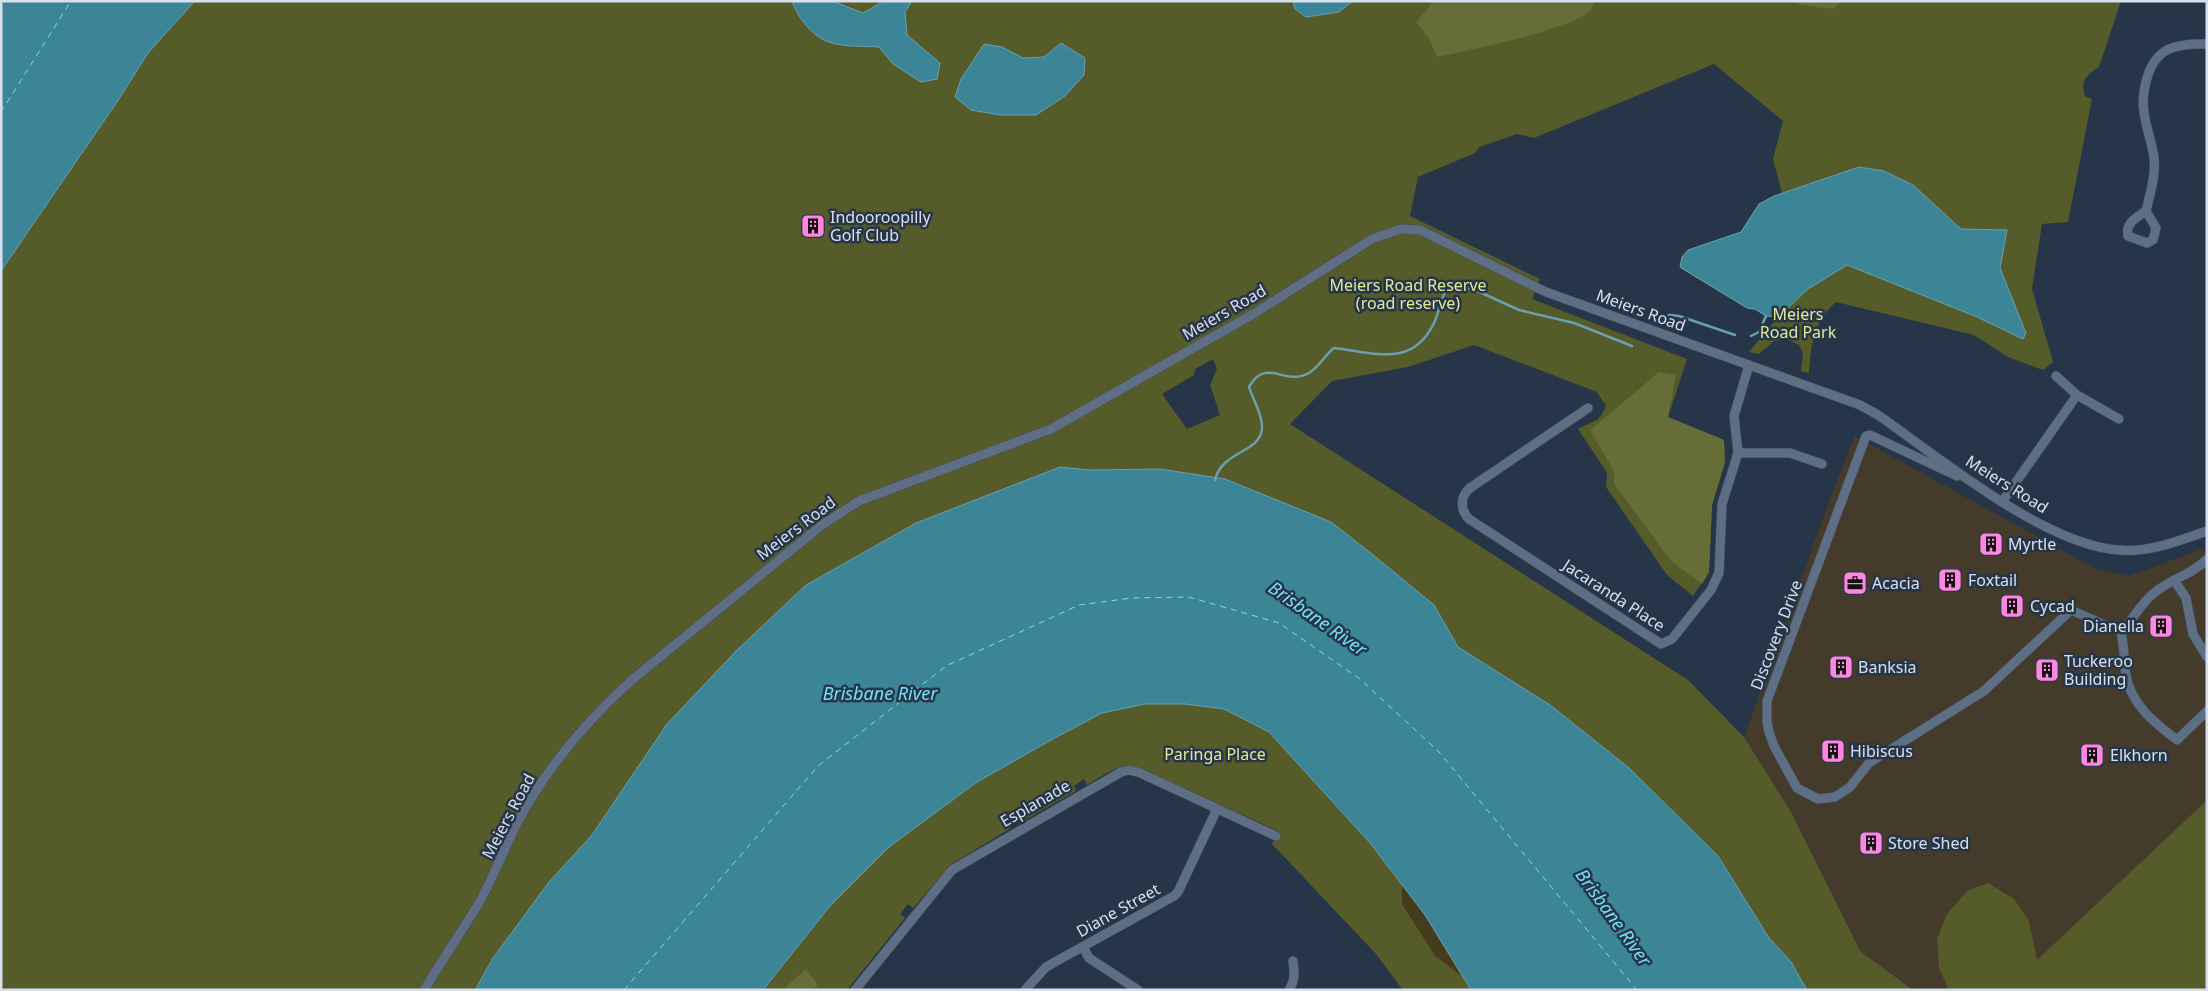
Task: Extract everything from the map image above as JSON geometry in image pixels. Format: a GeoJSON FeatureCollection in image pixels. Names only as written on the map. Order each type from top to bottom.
{"type":"FeatureCollection","features":[{"type":"Feature","properties":{"kind":"street"},"geometry":{"type":"LineString","coordinates":[[2146,211],[2154,164],[2144,111],[2144,97],[2149,72],[2159,54],[2170,48],[2184,44],[2207,44]]}},
{"type":"Feature","properties":{"kind":"street","name":"Meiers Road"},"geometry":{"type":"LineString","coordinates":[[424,990],[479,902],[515,827],[540,785],[568,746],[610,699],[633,678],[822,525],[859,501],[1051,429],[1255,313],[1372,239],[1401,229],[1420,230],[1546,292],[1844,399],[1878,415],[2002,502],[2053,530],[2089,546],[2118,550],[2139,550],[2174,543],[2207,531]]}},
{"type":"Feature","properties":{"kind":"street","name":"Jacaranda Place"},"geometry":{"type":"LineString","coordinates":[[1588,408],[1470,488],[1463,497],[1462,507],[1469,519],[1661,644],[1672,639],[1716,582],[1720,567],[1722,504],[1738,453],[1734,416],[1749,365]]}},
{"type":"Feature","properties":{"kind":"street"},"geometry":{"type":"LineString","coordinates":[[2056,376],[2077,395],[2119,419]]}},
{"type":"Feature","properties":{"kind":"street"},"geometry":{"type":"LineString","coordinates":[[2002,502],[2077,395]]}},
{"type":"Feature","properties":{"kind":"street","name":"Discovery Drive"},"geometry":{"type":"LineString","coordinates":[[1980,487],[1870,435],[1866,436],[1767,701],[1769,732],[1774,746],[1797,788],[1818,799],[1835,797],[1850,787],[1870,763],[1984,691],[2071,610],[2121,632]]}},
{"type":"Feature","properties":{"kind":"street"},"geometry":{"type":"LineString","coordinates":[[1738,453],[1794,454],[1822,464]]}},
{"type":"Feature","properties":{"kind":"street"},"geometry":{"type":"LineString","coordinates":[[2207,559],[2198,568],[2155,592],[2135,612],[2121,632],[2126,676],[2132,693],[2140,707],[2157,726],[2177,740],[2207,711]]}},
{"type":"Feature","properties":{"kind":"street"},"geometry":{"type":"LineString","coordinates":[[2174,580],[2186,598],[2193,634],[2207,657]]}},
{"type":"Feature","properties":{"kind":"street","name":"Esplanade"},"geometry":{"type":"LineString","coordinates":[[855,990],[952,870],[1122,772],[1129,770],[1138,772],[1276,836]]}},
{"type":"Feature","properties":{"kind":"street","name":"Diane Street"},"geometry":{"type":"LineString","coordinates":[[1025,990],[1046,967],[1178,892],[1217,809]]}},
{"type":"Feature","properties":{"kind":"street"},"geometry":{"type":"LineString","coordinates":[[1083,947],[1089,958],[1138,990]]}},
{"type":"Feature","properties":{"kind":"street"},"geometry":{"type":"LineString","coordinates":[[1289,990],[1295,975],[1293,961]]}},
{"type":"Feature","properties":{"kind":"shaded area"},"geometry":{"type":"Polygon","coordinates":[[[1855,436],[2094,568],[2129,576],[2202,549],[2207,553],[2207,800],[2006,990],[1913,990],[1860,951],[1791,812],[1744,737],[1834,488],[1855,436]]]}},
{"type":"Feature","properties":{"kind":"green space"},"geometry":{"type":"Polygon","coordinates":[[[195,1],[2121,1],[2099,67],[2085,79],[2083,86],[2085,96],[2092,99],[2068,222],[2042,224],[2032,289],[2053,362],[2043,370],[2008,357],[1974,335],[1836,302],[1822,317],[1818,326],[1812,344],[1809,373],[1801,371],[1803,353],[1799,345],[1787,339],[1774,341],[1759,354],[1749,352],[1778,317],[1747,308],[1680,267],[1682,257],[1688,250],[1741,232],[1759,204],[1782,193],[1773,159],[1783,121],[1714,64],[1534,138],[1517,134],[1479,147],[1475,153],[1418,177],[1410,216],[1540,279],[1532,299],[1687,359],[1668,417],[1724,440],[1725,462],[1712,505],[1709,572],[1693,596],[1667,575],[1606,487],[1607,473],[1578,429],[1597,419],[1603,412],[1606,406],[1597,392],[1474,345],[1408,367],[1332,381],[1290,424],[1688,680],[1744,737],[1791,812],[1860,951],[1913,990],[1807,990],[1791,962],[1769,938],[1718,856],[1628,767],[1550,705],[1458,647],[1433,605],[1331,522],[1225,479],[1160,469],[1090,470],[1060,467],[916,523],[806,585],[736,651],[592,835],[549,882],[493,958],[475,990],[1,990],[1,271],[119,99],[148,53],[195,1]],[[1213,359],[1195,369],[1194,375],[1162,394],[1187,429],[1220,415],[1210,385],[1217,369],[1213,359]]]}},
{"type":"Feature","properties":{"kind":"green space"},"geometry":{"type":"Polygon","coordinates":[[[1434,1],[1595,1],[1589,11],[1562,25],[1517,39],[1437,57],[1428,37],[1416,22],[1434,1]]]}},
{"type":"Feature","properties":{"kind":"green space"},"geometry":{"type":"Polygon","coordinates":[[[1797,1],[1842,1],[1833,9],[1798,4],[1797,1]]]}},
{"type":"Feature","properties":{"kind":"green space"},"geometry":{"type":"Polygon","coordinates":[[[1659,372],[1676,375],[1668,417],[1724,440],[1725,462],[1712,505],[1709,572],[1702,584],[1671,561],[1614,484],[1614,471],[1590,430],[1659,372]]]}},
{"type":"Feature","properties":{"kind":"green space","name":"Paringa Place"},"geometry":{"type":"Polygon","coordinates":[[[1145,704],[1186,704],[1224,709],[1269,732],[1371,844],[1425,915],[1471,990],[1403,990],[1376,954],[1272,844],[1278,831],[1135,766],[1129,766],[1110,771],[1087,785],[1084,779],[1074,786],[1076,791],[1023,821],[1020,816],[1009,822],[1011,828],[952,864],[913,908],[908,904],[900,914],[905,918],[847,990],[763,990],[830,906],[889,847],[977,782],[1053,739],[1102,713],[1145,704]]]}},
{"type":"Feature","properties":{"kind":"green space"},"geometry":{"type":"Polygon","coordinates":[[[2207,800],[2207,990],[1949,990],[1939,968],[1937,939],[1947,914],[1967,891],[1988,883],[2014,899],[2029,921],[2037,960],[2207,800]]]}},
{"type":"Feature","properties":{"kind":"green space"},"geometry":{"type":"Polygon","coordinates":[[[806,969],[818,985],[812,990],[782,990],[806,969]]]}},
{"type":"Feature","properties":{"kind":"sand"},"geometry":{"type":"Polygon","coordinates":[[[1402,885],[1425,915],[1462,976],[1435,956],[1402,904],[1402,885]]]}},
{"type":"Feature","properties":{"kind":"water"},"geometry":{"type":"Polygon","coordinates":[[[1,1],[195,1],[148,53],[119,99],[1,271],[1,1]]]}},
{"type":"Feature","properties":{"kind":"water"},"geometry":{"type":"Polygon","coordinates":[[[792,1],[832,1],[863,13],[884,1],[912,1],[905,12],[907,35],[940,63],[937,79],[921,82],[893,64],[879,47],[842,45],[819,37],[807,27],[792,1]]]}},
{"type":"Feature","properties":{"kind":"water"},"geometry":{"type":"Polygon","coordinates":[[[1293,1],[1353,1],[1339,12],[1306,17],[1295,9],[1293,1]]]}},
{"type":"Feature","properties":{"kind":"water"},"geometry":{"type":"Polygon","coordinates":[[[1061,43],[1085,58],[1084,75],[1065,96],[1036,115],[1000,115],[971,110],[955,97],[961,79],[984,44],[1002,47],[1023,58],[1044,57],[1061,43]]]}},
{"type":"Feature","properties":{"kind":"water"},"geometry":{"type":"Polygon","coordinates":[[[1859,167],[1884,171],[1913,185],[1961,229],[2007,230],[2000,268],[2026,333],[2023,339],[1977,317],[1847,265],[1808,289],[1778,317],[1766,316],[1755,309],[1747,308],[1680,267],[1682,257],[1688,250],[1741,232],[1759,204],[1774,196],[1859,167]]]}},
{"type":"Feature","properties":{"kind":"water","name":"Brisbane River"},"geometry":{"type":"Polygon","coordinates":[[[1060,467],[1090,470],[1160,469],[1225,479],[1331,522],[1434,605],[1458,647],[1550,705],[1628,767],[1718,856],[1769,938],[1791,962],[1807,990],[1471,990],[1425,915],[1371,844],[1269,732],[1224,709],[1185,704],[1145,704],[1102,713],[1053,739],[977,782],[889,847],[830,906],[763,990],[475,990],[493,958],[549,882],[592,835],[667,724],[736,651],[806,585],[916,523],[1060,467]]]}},
{"type":"Feature","properties":{"kind":"waterway"},"geometry":{"type":"LineString","coordinates":[[1215,480],[1219,470],[1225,463],[1256,442],[1260,436],[1262,427],[1261,417],[1249,387],[1256,378],[1262,374],[1269,373],[1292,377],[1309,373],[1334,348],[1390,354],[1403,352],[1415,347],[1425,337],[1434,323],[1446,290],[1457,287],[1473,289],[1519,310],[1574,323],[1632,346]]}},
{"type":"Feature","properties":{"kind":"waterway"},"geometry":{"type":"LineString","coordinates":[[1660,318],[1670,315],[1679,316],[1735,335]]}},
{"type":"Feature","properties":{"kind":"waterway"},"geometry":{"type":"LineString","coordinates":[[1751,336],[1759,332],[1766,316]]}},
{"type":"Feature","properties":{"kind":"ferry route"},"geometry":{"type":"LineString","coordinates":[[1,112],[71,1]]}},
{"type":"Feature","properties":{"kind":"ferry route"},"geometry":{"type":"LineString","coordinates":[[624,990],[818,766],[946,666],[1079,605],[1132,598],[1189,597],[1279,623],[1360,679],[1439,752],[1637,990]]}},
{"type":"Feature","properties":{"kind":"place","name":"Indooroopilly Golf Club"},"geometry":{"type":"Point","coordinates":[813,226]}},
{"type":"Feature","properties":{"kind":"place","name":"Myrtle"},"geometry":{"type":"Point","coordinates":[1991,544]}},
{"type":"Feature","properties":{"kind":"place","name":"Foxtail"},"geometry":{"type":"Point","coordinates":[1950,580]}},
{"type":"Feature","properties":{"kind":"place","name":"Acacia"},"geometry":{"type":"Point","coordinates":[1855,583]}},
{"type":"Feature","properties":{"kind":"place","name":"Cycad"},"geometry":{"type":"Point","coordinates":[2012,606]}},
{"type":"Feature","properties":{"kind":"place","name":"Dianella"},"geometry":{"type":"Point","coordinates":[2161,626]}},
{"type":"Feature","properties":{"kind":"place","name":"Banksia"},"geometry":{"type":"Point","coordinates":[1841,667]}},
{"type":"Feature","properties":{"kind":"place","name":"Tuckeroo Building"},"geometry":{"type":"Point","coordinates":[2047,670]}},
{"type":"Feature","properties":{"kind":"place","name":"Hibiscus"},"geometry":{"type":"Point","coordinates":[1833,751]}},
{"type":"Feature","properties":{"kind":"place","name":"Elkhorn"},"geometry":{"type":"Point","coordinates":[2092,755]}},
{"type":"Feature","properties":{"kind":"place","name":"Store Shed"},"geometry":{"type":"Point","coordinates":[1871,843]}},
{"type":"Feature","properties":{"kind":"park label","name":"Meiers Road Reserve (road reserve)"},"geometry":{"type":"Point","coordinates":[1408,294]}},
{"type":"Feature","properties":{"kind":"park label","name":"Meiers Road Park"},"geometry":{"type":"Point","coordinates":[1798,323]}}]}
